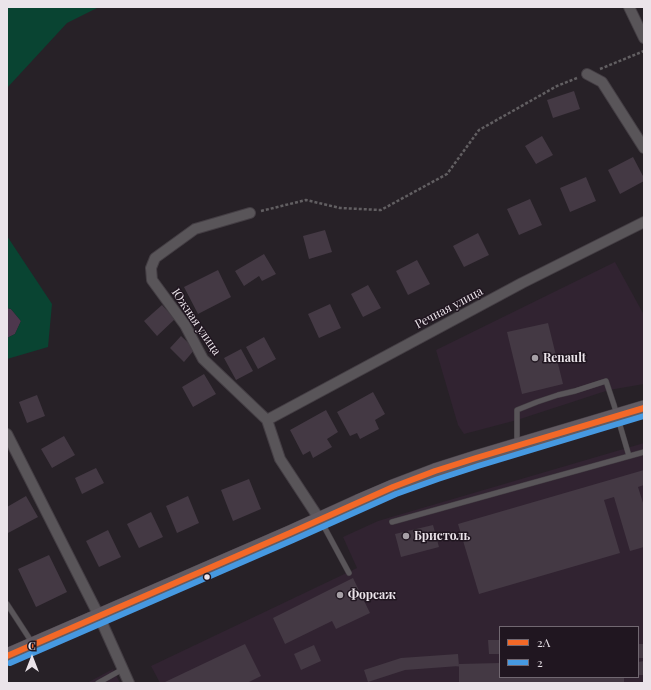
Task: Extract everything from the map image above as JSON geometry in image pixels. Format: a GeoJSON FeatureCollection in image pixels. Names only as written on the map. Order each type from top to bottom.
{"type":"FeatureCollection","features":[{"type":"Feature","properties":{"kind":"street"},"geometry":{"type":"LineString","coordinates":[[628,7],[644,38]]}},
{"type":"Feature","properties":{"kind":"street"},"geometry":{"type":"LineString","coordinates":[[587,74],[602,82],[644,148]]}},
{"type":"Feature","properties":{"kind":"street","name":"Южная улица"},"geometry":{"type":"LineString","coordinates":[[250,213],[195,229],[155,258],[151,268],[152,280],[185,325],[203,359],[266,420],[280,459],[320,520]]}},
{"type":"Feature","properties":{"kind":"street","name":"Речная улица"},"geometry":{"type":"LineString","coordinates":[[266,420],[522,284],[644,222]]}},
{"type":"Feature","properties":{"kind":"street"},"geometry":{"type":"LineString","coordinates":[[7,656],[393,487],[435,471],[644,408]]}},
{"type":"Feature","properties":{"kind":"street"},"geometry":{"type":"LineString","coordinates":[[7,434],[99,616],[129,683]]}},
{"type":"Feature","properties":{"kind":"lane"},"geometry":{"type":"LineString","coordinates":[[517,446],[517,410],[558,394],[575,391],[606,381],[629,456]]}},
{"type":"Feature","properties":{"kind":"lane"},"geometry":{"type":"LineString","coordinates":[[392,522],[644,452]]}},
{"type":"Feature","properties":{"kind":"lane"},"geometry":{"type":"LineString","coordinates":[[320,520],[349,573]]}},
{"type":"Feature","properties":{"kind":"lane"},"geometry":{"type":"LineString","coordinates":[[7,604],[33,644]]}},
{"type":"Feature","properties":{"kind":"lane"},"geometry":{"type":"LineString","coordinates":[[98,683],[123,669]]}},
{"type":"Feature","properties":{"kind":"path"},"geometry":{"type":"LineString","coordinates":[[250,213],[306,200],[340,208],[381,210],[446,174],[478,130],[557,86]]}},
{"type":"Feature","properties":{"kind":"shaded area"},"geometry":{"type":"Polygon","coordinates":[[[7,7],[99,7],[67,23],[7,88],[7,7]]]}},
{"type":"Feature","properties":{"kind":"shaded area"},"geometry":{"type":"Polygon","coordinates":[[[7,236],[52,304],[48,347],[7,359],[7,338],[15,334],[21,321],[11,309],[7,308],[7,236]]]}},
{"type":"Feature","properties":{"kind":"shaded area"},"geometry":{"type":"Polygon","coordinates":[[[615,262],[644,315],[644,384],[609,390],[517,420],[464,434],[458,425],[436,350],[615,262]]]}},
{"type":"Feature","properties":{"kind":"shaded area"},"geometry":{"type":"Polygon","coordinates":[[[7,308],[11,309],[21,321],[15,334],[7,338],[7,308]]]}},
{"type":"Feature","properties":{"kind":"shaded area"},"geometry":{"type":"Polygon","coordinates":[[[644,443],[644,683],[160,683],[151,666],[357,568],[343,537],[378,521],[644,443]]]}},
{"type":"Feature","properties":{"kind":"shaded area"},"geometry":{"type":"Polygon","coordinates":[[[113,669],[120,683],[87,683],[113,669]]]}},
{"type":"Feature","properties":{"kind":"building"},"geometry":{"type":"Polygon","coordinates":[[[574,91],[580,109],[553,118],[547,100],[574,91]]]}},
{"type":"Feature","properties":{"kind":"building"},"geometry":{"type":"Polygon","coordinates":[[[542,136],[553,155],[536,164],[525,146],[542,136]]]}},
{"type":"Feature","properties":{"kind":"building"},"geometry":{"type":"Polygon","coordinates":[[[633,157],[644,178],[644,181],[620,194],[608,170],[633,157]]]}},
{"type":"Feature","properties":{"kind":"building"},"geometry":{"type":"Polygon","coordinates":[[[586,177],[596,201],[570,212],[560,188],[586,177]]]}},
{"type":"Feature","properties":{"kind":"building"},"geometry":{"type":"Polygon","coordinates":[[[530,199],[542,225],[519,235],[507,209],[530,199]]]}},
{"type":"Feature","properties":{"kind":"building"},"geometry":{"type":"Polygon","coordinates":[[[325,230],[332,252],[309,259],[303,236],[325,230]]]}},
{"type":"Feature","properties":{"kind":"building"},"geometry":{"type":"Polygon","coordinates":[[[478,233],[489,255],[464,267],[453,246],[478,233]]]}},
{"type":"Feature","properties":{"kind":"building"},"geometry":{"type":"Polygon","coordinates":[[[264,254],[276,274],[262,281],[259,276],[244,286],[235,271],[264,254]]]}},
{"type":"Feature","properties":{"kind":"building"},"geometry":{"type":"Polygon","coordinates":[[[417,260],[430,284],[408,295],[396,271],[417,260]]]}},
{"type":"Feature","properties":{"kind":"building"},"geometry":{"type":"Polygon","coordinates":[[[218,270],[231,297],[198,314],[184,287],[218,270]]]}},
{"type":"Feature","properties":{"kind":"building"},"geometry":{"type":"Polygon","coordinates":[[[368,285],[381,308],[363,317],[351,294],[368,285]]]}},
{"type":"Feature","properties":{"kind":"building"},"geometry":{"type":"Polygon","coordinates":[[[330,304],[341,328],[319,338],[308,314],[330,304]]]}},
{"type":"Feature","properties":{"kind":"building"},"geometry":{"type":"Polygon","coordinates":[[[162,305],[175,319],[157,336],[144,321],[162,305]]]}},
{"type":"Feature","properties":{"kind":"building","name":"Renault"},"geometry":{"type":"Polygon","coordinates":[[[548,323],[563,384],[522,394],[507,332],[548,323]]]}},
{"type":"Feature","properties":{"kind":"building"},"geometry":{"type":"Polygon","coordinates":[[[181,336],[195,349],[184,362],[170,348],[181,336]]]}},
{"type":"Feature","properties":{"kind":"building"},"geometry":{"type":"Polygon","coordinates":[[[264,337],[276,359],[258,369],[246,347],[264,337]]]}},
{"type":"Feature","properties":{"kind":"building"},"geometry":{"type":"Polygon","coordinates":[[[241,349],[253,371],[236,380],[224,358],[241,349]]]}},
{"type":"Feature","properties":{"kind":"building"},"geometry":{"type":"Polygon","coordinates":[[[204,374],[216,394],[193,407],[182,387],[204,374]]]}},
{"type":"Feature","properties":{"kind":"building"},"geometry":{"type":"Polygon","coordinates":[[[373,392],[385,414],[375,420],[379,429],[360,439],[357,433],[350,436],[337,412],[373,392]]]}},
{"type":"Feature","properties":{"kind":"building"},"geometry":{"type":"Polygon","coordinates":[[[37,395],[45,416],[27,423],[19,402],[37,395]]]}},
{"type":"Feature","properties":{"kind":"building"},"geometry":{"type":"Polygon","coordinates":[[[326,410],[338,432],[327,439],[332,447],[313,458],[310,451],[303,455],[290,430],[326,410]]]}},
{"type":"Feature","properties":{"kind":"building"},"geometry":{"type":"Polygon","coordinates":[[[64,436],[75,455],[52,468],[41,449],[64,436]]]}},
{"type":"Feature","properties":{"kind":"building"},"geometry":{"type":"Polygon","coordinates":[[[96,468],[104,483],[82,494],[75,478],[96,468]]]}},
{"type":"Feature","properties":{"kind":"building"},"geometry":{"type":"Polygon","coordinates":[[[644,470],[644,485],[638,487],[644,506],[644,547],[630,551],[614,497],[604,500],[620,553],[479,594],[458,524],[644,470]]]}},
{"type":"Feature","properties":{"kind":"building"},"geometry":{"type":"Polygon","coordinates":[[[249,479],[261,509],[233,521],[221,490],[249,479]]]}},
{"type":"Feature","properties":{"kind":"building"},"geometry":{"type":"Polygon","coordinates":[[[26,496],[38,517],[8,533],[7,507],[26,496]]]}},
{"type":"Feature","properties":{"kind":"building"},"geometry":{"type":"Polygon","coordinates":[[[188,496],[199,523],[177,533],[166,506],[188,496]]]}},
{"type":"Feature","properties":{"kind":"building"},"geometry":{"type":"Polygon","coordinates":[[[151,512],[163,537],[139,548],[127,524],[151,512]]]}},
{"type":"Feature","properties":{"kind":"building"},"geometry":{"type":"Polygon","coordinates":[[[433,525],[439,547],[401,557],[395,534],[433,525]]]}},
{"type":"Feature","properties":{"kind":"building"},"geometry":{"type":"Polygon","coordinates":[[[108,530],[121,557],[99,567],[86,541],[108,530]]]}},
{"type":"Feature","properties":{"kind":"building"},"geometry":{"type":"Polygon","coordinates":[[[49,555],[67,592],[36,607],[18,569],[49,555]]]}},
{"type":"Feature","properties":{"kind":"building","name":"Форсаж"},"geometry":{"type":"Polygon","coordinates":[[[353,578],[370,613],[336,629],[332,621],[285,644],[273,618],[353,578]]]}},
{"type":"Feature","properties":{"kind":"building"},"geometry":{"type":"Polygon","coordinates":[[[488,640],[499,640],[499,654],[489,654],[488,640]]]}},
{"type":"Feature","properties":{"kind":"building"},"geometry":{"type":"Polygon","coordinates":[[[245,644],[261,676],[247,683],[165,683],[165,682],[245,644]]]}},
{"type":"Feature","properties":{"kind":"building"},"geometry":{"type":"Polygon","coordinates":[[[639,644],[644,644],[644,658],[639,658],[639,644]]]}},
{"type":"Feature","properties":{"kind":"building"},"geometry":{"type":"Polygon","coordinates":[[[314,645],[321,661],[301,670],[294,654],[314,645]]]}},
{"type":"Feature","properties":{"kind":"building"},"geometry":{"type":"Polygon","coordinates":[[[458,654],[459,666],[405,670],[368,682],[364,670],[401,658],[458,654]]]}},
{"type":"Feature","properties":{"kind":"building"},"geometry":{"type":"Polygon","coordinates":[[[644,661],[644,675],[639,675],[639,662],[644,661]]]}},
{"type":"Feature","properties":{"kind":"building"},"geometry":{"type":"Polygon","coordinates":[[[499,663],[499,678],[624,678],[624,683],[459,683],[459,664],[499,663]]]}},
{"type":"Feature","properties":{"kind":"transit line","name":"2А"},"geometry":{"type":"LineString","coordinates":[[7,656],[393,487],[435,471],[476,458],[644,408]]}},
{"type":"Feature","properties":{"kind":"transit line","name":"2"},"geometry":{"type":"LineString","coordinates":[[10,663],[396,494],[478,466],[644,416]]}},
{"type":"Feature","properties":{"kind":"place","name":"Renault"},"geometry":{"type":"Point","coordinates":[535,358]}},
{"type":"Feature","properties":{"kind":"place","name":"Бристоль"},"geometry":{"type":"Point","coordinates":[406,536]}},
{"type":"Feature","properties":{"kind":"place","name":"Форсаж"},"geometry":{"type":"Point","coordinates":[340,595]}}]}
